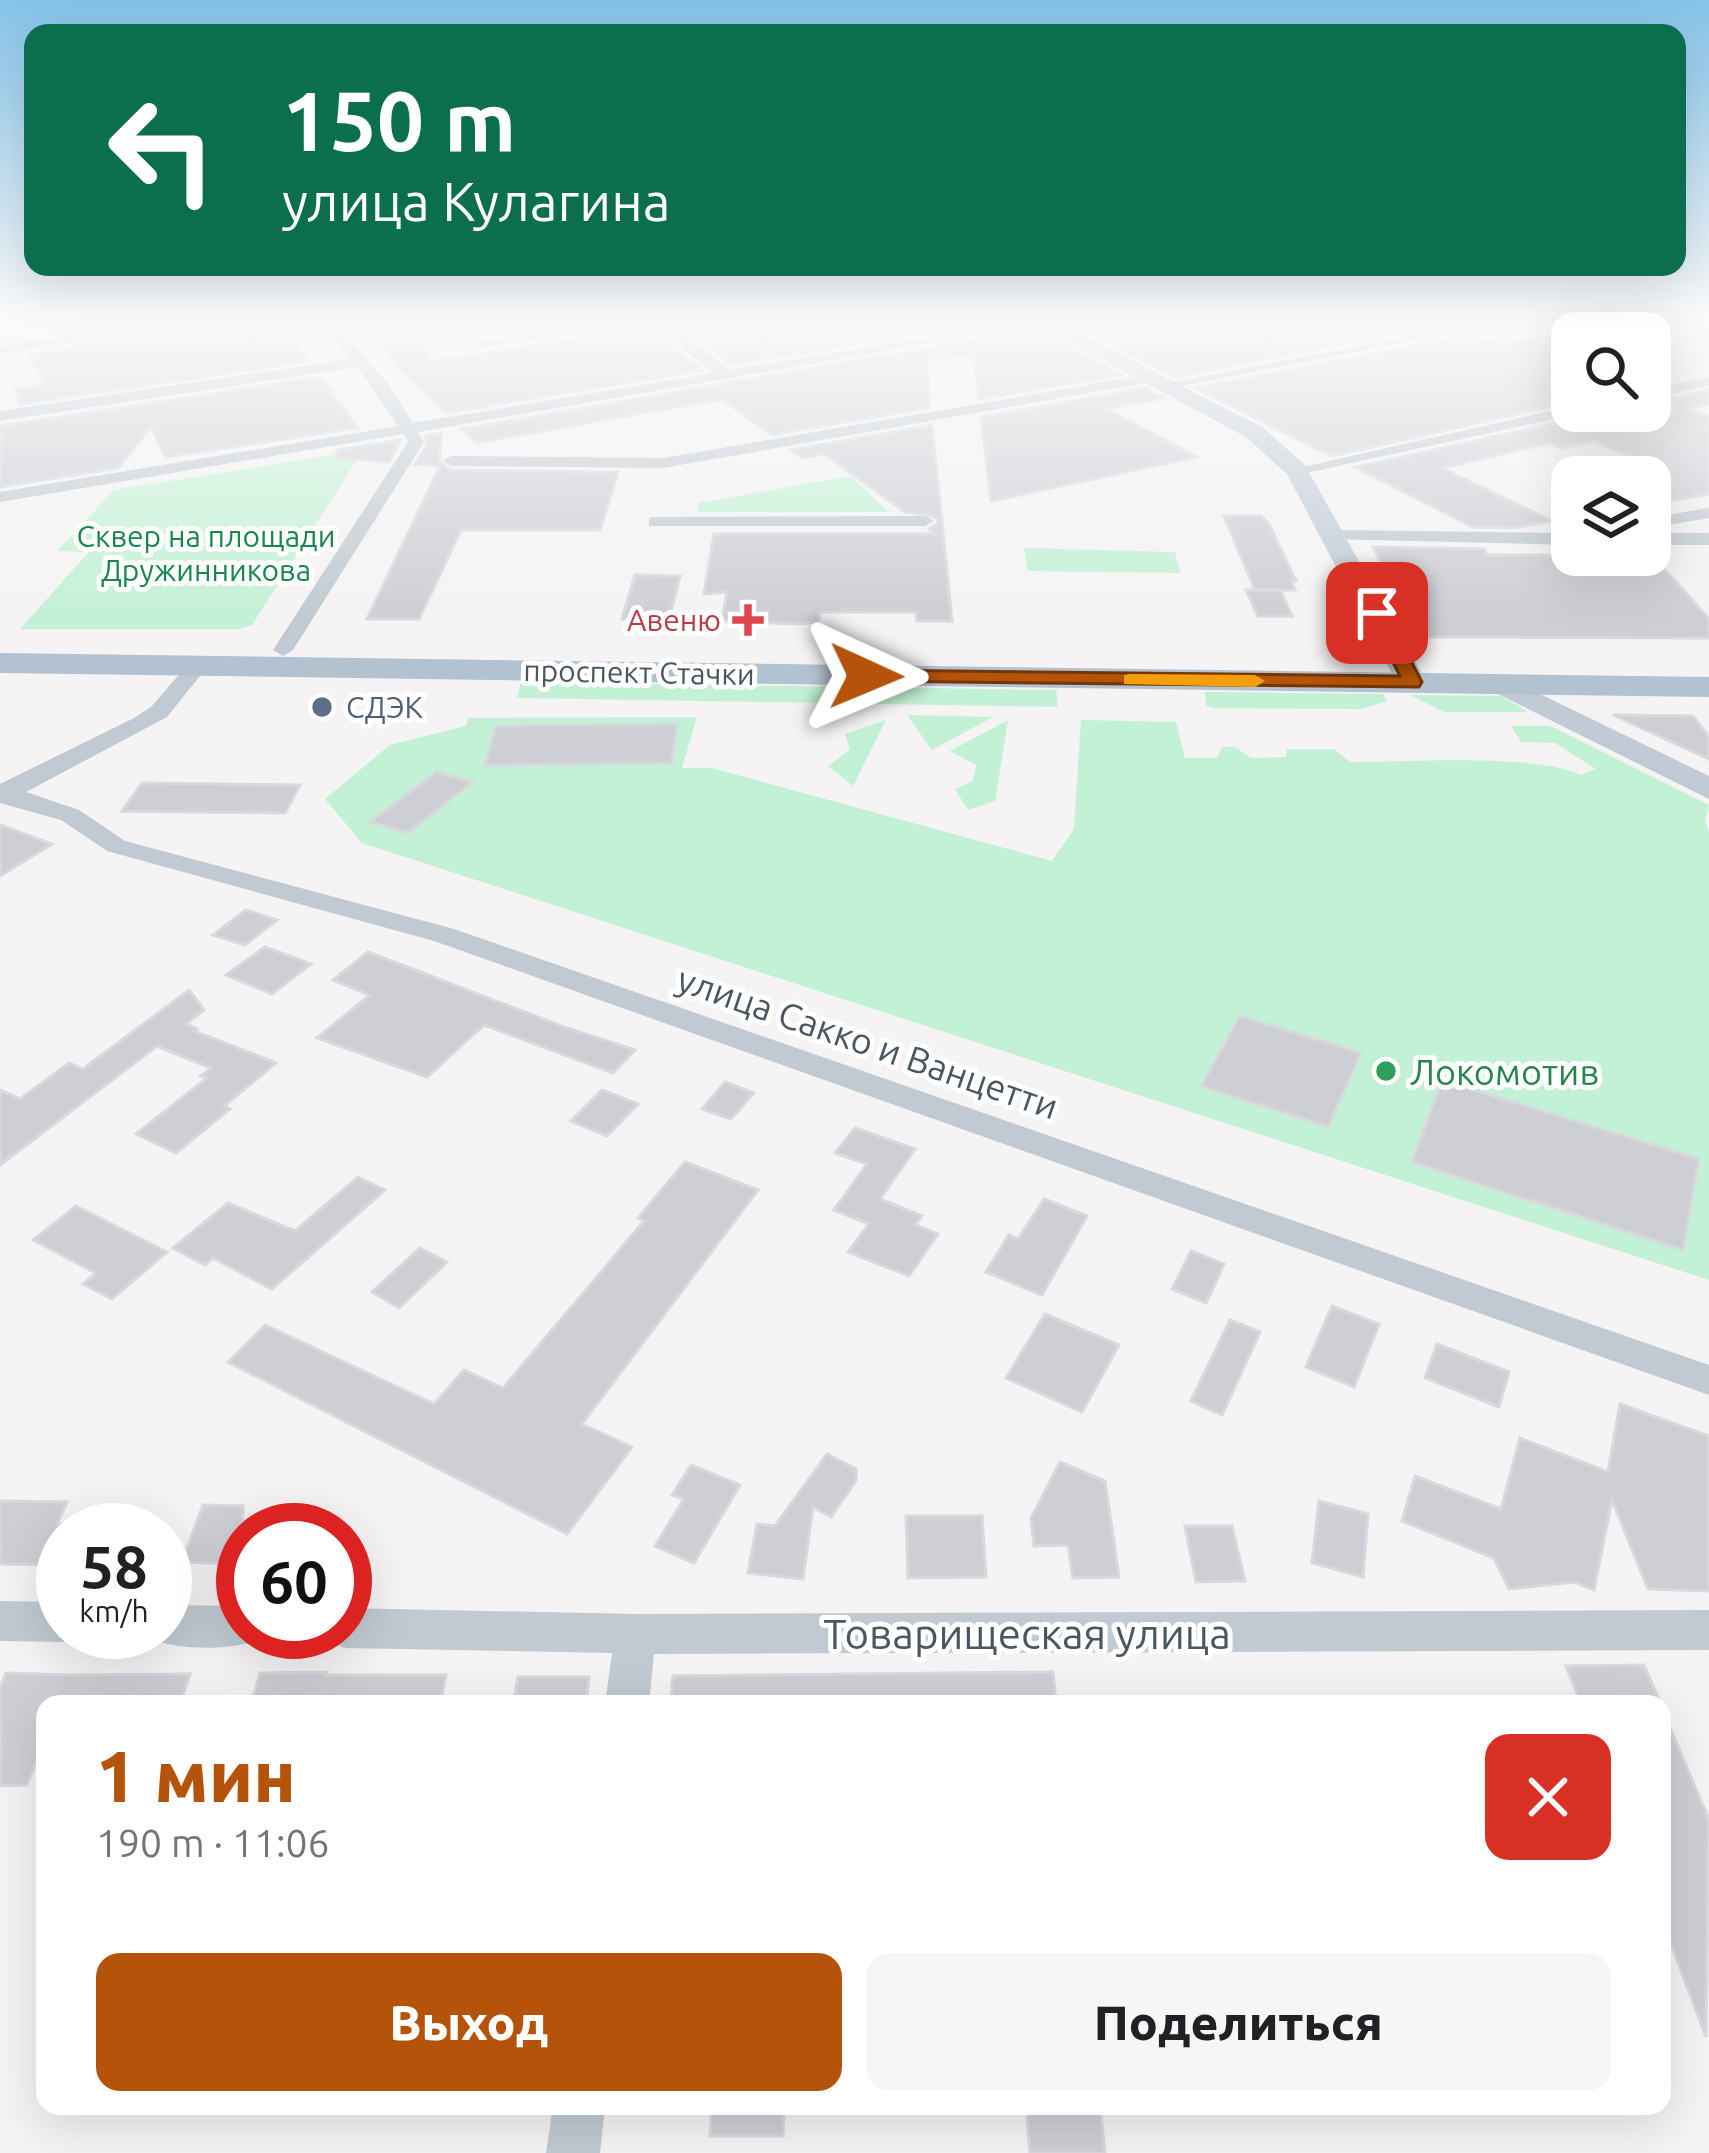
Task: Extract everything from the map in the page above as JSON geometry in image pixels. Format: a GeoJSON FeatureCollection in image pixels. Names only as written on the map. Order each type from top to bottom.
{"type":"FeatureCollection","features":[{"type":"Feature","properties":{"kind":"main road","name":"проспект Стачки"},"geometry":{"type":"LineString","coordinates":[[0,646],[1408,674],[1501,684],[1709,687]]}},
{"type":"Feature","properties":{"kind":"main road","name":"проспект Стачки"},"geometry":{"type":"LineString","coordinates":[[0,663],[1408,674],[1709,669]]}},
{"type":"Feature","properties":{"kind":"street"},"geometry":{"type":"LineString","coordinates":[[283,650],[412,451],[416,442],[402,416]]}},
{"type":"Feature","properties":{"kind":"street"},"geometry":{"type":"LineString","coordinates":[[0,497],[487,416]]}},
{"type":"Feature","properties":{"kind":"street"},"geometry":{"type":"LineString","coordinates":[[452,461],[663,463],[944,416]]}},
{"type":"Feature","properties":{"kind":"street"},"geometry":{"type":"LineString","coordinates":[[1224,416],[1253,432],[1297,470],[1408,674]]}},
{"type":"Feature","properties":{"kind":"street"},"geometry":{"type":"LineString","coordinates":[[1297,470],[1546,416]]}},
{"type":"Feature","properties":{"kind":"street"},"geometry":{"type":"LineString","coordinates":[[1671,519],[1709,513]]}},
{"type":"Feature","properties":{"kind":"street"},"geometry":{"type":"LineString","coordinates":[[655,522],[925,521]]}},
{"type":"Feature","properties":{"kind":"street"},"geometry":{"type":"LineString","coordinates":[[1336,535],[1551,538]]}},
{"type":"Feature","properties":{"kind":"street"},"geometry":{"type":"LineString","coordinates":[[1671,539],[1709,539]]}},
{"type":"Feature","properties":{"kind":"street"},"geometry":{"type":"LineString","coordinates":[[2,793],[159,712],[197,666]]}},
{"type":"Feature","properties":{"kind":"street"},"geometry":{"type":"LineString","coordinates":[[1501,684],[1709,788]]}},
{"type":"Feature","properties":{"kind":"street","name":"улица Сакко и Ванцетти"},"geometry":{"type":"LineString","coordinates":[[2,793],[70,815],[116,846],[444,935],[1709,1380]]}},
{"type":"Feature","properties":{"kind":"street"},"geometry":{"type":"LineString","coordinates":[[0,1621],[36,1622]]}},
{"type":"Feature","properties":{"kind":"street","name":"Товарищеская улица"},"geometry":{"type":"LineString","coordinates":[[372,1629],[635,1634],[1709,1630]]}},
{"type":"Feature","properties":{"kind":"street"},"geometry":{"type":"LineString","coordinates":[[628,1695],[635,1634]]}},
{"type":"Feature","properties":{"kind":"street"},"geometry":{"type":"LineString","coordinates":[[573,2153],[578,2115]]}},
{"type":"Feature","properties":{"kind":"green space","name":"Сквер на площади Дружинникова"},"geometry":{"type":"Polygon","coordinates":[[[363,450],[252,625],[239,629],[20,629],[89,552],[57,551],[114,490],[363,450]]]}},
{"type":"Feature","properties":{"kind":"green space"},"geometry":{"type":"Polygon","coordinates":[[[851,476],[889,512],[698,512],[698,503],[851,476]]]}},
{"type":"Feature","properties":{"kind":"green space"},"geometry":{"type":"Polygon","coordinates":[[[1024,548],[1175,552],[1180,573],[1028,571],[1024,548]]]}},
{"type":"Feature","properties":{"kind":"green space"},"geometry":{"type":"Polygon","coordinates":[[[521,682],[1056,690],[1058,707],[517,698],[521,682]]]}},
{"type":"Feature","properties":{"kind":"green space"},"geometry":{"type":"Polygon","coordinates":[[[1205,692],[1383,694],[1387,701],[1362,709],[1212,708],[1206,705],[1205,692]]]}},
{"type":"Feature","properties":{"kind":"green space"},"geometry":{"type":"Polygon","coordinates":[[[1410,695],[1501,696],[1528,712],[1444,712],[1410,695]]]}},
{"type":"Feature","properties":{"kind":"green space"},"geometry":{"type":"Polygon","coordinates":[[[907,715],[993,717],[932,750],[907,715]]]}},
{"type":"Feature","properties":{"kind":"green space","name":"Локомотив"},"geometry":{"type":"Polygon","coordinates":[[[697,717],[682,768],[712,768],[1052,861],[1074,829],[1081,720],[1176,722],[1185,758],[1217,758],[1222,747],[1235,747],[1251,758],[1286,757],[1287,749],[1334,749],[1350,762],[1503,761],[1581,775],[1596,769],[1555,743],[1521,742],[1511,726],[1551,726],[1709,805],[1705,821],[1709,833],[1709,1280],[362,843],[325,799],[390,745],[466,726],[468,718],[697,717]]]}},
{"type":"Feature","properties":{"kind":"green space"},"geometry":{"type":"Polygon","coordinates":[[[886,720],[853,786],[828,766],[850,750],[845,734],[886,720]]]}},
{"type":"Feature","properties":{"kind":"green space"},"geometry":{"type":"Polygon","coordinates":[[[1008,720],[995,801],[968,810],[955,789],[973,781],[976,765],[950,751],[1008,720]]]}},
{"type":"Feature","properties":{"kind":"building"},"geometry":{"type":"Polygon","coordinates":[[[62,416],[349,416],[358,428],[166,457],[151,427],[118,468],[0,487],[0,426],[62,416]]]}},
{"type":"Feature","properties":{"kind":"building"},"geometry":{"type":"Polygon","coordinates":[[[534,416],[624,416],[476,443],[462,429],[534,416]]]}},
{"type":"Feature","properties":{"kind":"building"},"geometry":{"type":"Polygon","coordinates":[[[746,416],[880,416],[771,435],[746,416]]]}},
{"type":"Feature","properties":{"kind":"building"},"geometry":{"type":"Polygon","coordinates":[[[1120,416],[1197,457],[991,501],[981,417],[1120,416]]]}},
{"type":"Feature","properties":{"kind":"building"},"geometry":{"type":"Polygon","coordinates":[[[1252,416],[1508,416],[1332,456],[1252,416]]]}},
{"type":"Feature","properties":{"kind":"building"},"geometry":{"type":"Polygon","coordinates":[[[1671,416],[1709,417],[1709,494],[1671,501],[1671,456],[1631,456],[1595,441],[1561,448],[1549,443],[1442,468],[1551,521],[1513,528],[1473,527],[1355,467],[1551,424],[1551,432],[1671,432],[1671,416]]]}},
{"type":"Feature","properties":{"kind":"building"},"geometry":{"type":"Polygon","coordinates":[[[932,425],[952,621],[917,621],[916,612],[820,612],[819,622],[722,621],[727,592],[704,594],[714,534],[936,534],[929,529],[938,523],[936,517],[905,512],[824,454],[803,458],[791,450],[932,425]]]}},
{"type":"Feature","properties":{"kind":"building"},"geometry":{"type":"Polygon","coordinates":[[[441,433],[439,462],[451,470],[618,472],[600,530],[461,530],[419,619],[367,619],[440,466],[415,464],[428,444],[425,436],[441,433]]]}},
{"type":"Feature","properties":{"kind":"building"},"geometry":{"type":"Polygon","coordinates":[[[401,440],[389,462],[337,458],[337,450],[401,440]]]}},
{"type":"Feature","properties":{"kind":"building"},"geometry":{"type":"Polygon","coordinates":[[[1224,516],[1261,516],[1269,524],[1296,581],[1291,581],[1295,590],[1255,590],[1224,516]]]}},
{"type":"Feature","properties":{"kind":"building"},"geometry":{"type":"Polygon","coordinates":[[[1373,547],[1551,555],[1551,576],[1671,576],[1709,619],[1709,638],[1420,637],[1373,547]]]}},
{"type":"Feature","properties":{"kind":"building"},"geometry":{"type":"Polygon","coordinates":[[[635,575],[680,576],[669,620],[622,619],[635,575]]]}},
{"type":"Feature","properties":{"kind":"building"},"geometry":{"type":"Polygon","coordinates":[[[1246,590],[1280,590],[1292,616],[1258,616],[1246,590]]]}},
{"type":"Feature","properties":{"kind":"building"},"geometry":{"type":"Polygon","coordinates":[[[1613,715],[1693,716],[1709,737],[1709,759],[1613,715]]]}},
{"type":"Feature","properties":{"kind":"building"},"geometry":{"type":"Polygon","coordinates":[[[677,724],[672,763],[485,765],[496,726],[677,724]]]}},
{"type":"Feature","properties":{"kind":"building"},"geometry":{"type":"Polygon","coordinates":[[[436,772],[473,782],[408,833],[370,822],[436,772]]]}},
{"type":"Feature","properties":{"kind":"building"},"geometry":{"type":"Polygon","coordinates":[[[142,783],[300,785],[285,813],[122,811],[142,783]]]}},
{"type":"Feature","properties":{"kind":"building"},"geometry":{"type":"Polygon","coordinates":[[[0,825],[52,844],[0,876],[0,825]]]}},
{"type":"Feature","properties":{"kind":"building"},"geometry":{"type":"Polygon","coordinates":[[[246,910],[277,920],[245,945],[213,935],[246,910]]]}},
{"type":"Feature","properties":{"kind":"building"},"geometry":{"type":"Polygon","coordinates":[[[265,947],[311,964],[272,994],[226,975],[265,947]]]}},
{"type":"Feature","properties":{"kind":"building"},"geometry":{"type":"Polygon","coordinates":[[[368,952],[635,1050],[613,1073],[484,1025],[427,1077],[317,1038],[370,995],[333,980],[368,952]]]}},
{"type":"Feature","properties":{"kind":"building"},"geometry":{"type":"Polygon","coordinates":[[[189,990],[204,1010],[186,1024],[197,1029],[194,1031],[276,1063],[224,1106],[230,1109],[176,1153],[136,1134],[207,1078],[201,1076],[211,1068],[157,1046],[0,1165],[0,1090],[20,1099],[69,1063],[83,1069],[189,990]]]}},
{"type":"Feature","properties":{"kind":"building"},"geometry":{"type":"Polygon","coordinates":[[[1240,1016],[1361,1053],[1328,1127],[1201,1086],[1240,1016]]]}},
{"type":"Feature","properties":{"kind":"building"},"geometry":{"type":"Polygon","coordinates":[[[1442,1080],[1699,1159],[1683,1250],[1412,1162],[1442,1080]]]}},
{"type":"Feature","properties":{"kind":"building"},"geometry":{"type":"Polygon","coordinates":[[[725,1082],[754,1093],[731,1119],[702,1109],[725,1082]]]}},
{"type":"Feature","properties":{"kind":"building"},"geometry":{"type":"Polygon","coordinates":[[[602,1090],[638,1104],[607,1136],[571,1121],[602,1090]]]}},
{"type":"Feature","properties":{"kind":"building"},"geometry":{"type":"Polygon","coordinates":[[[855,1128],[915,1149],[880,1199],[922,1216],[915,1225],[938,1234],[909,1276],[848,1252],[869,1224],[834,1210],[867,1164],[835,1153],[855,1128]]]}},
{"type":"Feature","properties":{"kind":"building"},"geometry":{"type":"Polygon","coordinates":[[[685,1162],[758,1190],[582,1424],[632,1447],[567,1534],[228,1362],[265,1325],[434,1404],[464,1370],[503,1388],[644,1221],[638,1218],[685,1162]]]}},
{"type":"Feature","properties":{"kind":"building"},"geometry":{"type":"Polygon","coordinates":[[[358,1177],[385,1190],[272,1289],[213,1258],[205,1265],[173,1248],[228,1203],[295,1231],[358,1177]]]}},
{"type":"Feature","properties":{"kind":"building"},"geometry":{"type":"Polygon","coordinates":[[[1044,1199],[1087,1216],[1042,1295],[986,1272],[1009,1235],[1018,1239],[1044,1199]]]}},
{"type":"Feature","properties":{"kind":"building"},"geometry":{"type":"Polygon","coordinates":[[[76,1206],[167,1252],[112,1299],[83,1284],[96,1273],[33,1240],[76,1206]]]}},
{"type":"Feature","properties":{"kind":"building"},"geometry":{"type":"Polygon","coordinates":[[[420,1248],[447,1262],[399,1308],[372,1292],[420,1248]]]}},
{"type":"Feature","properties":{"kind":"building"},"geometry":{"type":"Polygon","coordinates":[[[1191,1251],[1224,1264],[1206,1303],[1172,1289],[1191,1251]]]}},
{"type":"Feature","properties":{"kind":"building"},"geometry":{"type":"Polygon","coordinates":[[[1332,1306],[1379,1324],[1354,1387],[1306,1367],[1332,1306]]]}},
{"type":"Feature","properties":{"kind":"building"},"geometry":{"type":"Polygon","coordinates":[[[1045,1314],[1119,1345],[1082,1412],[1006,1378],[1045,1314]]]}},
{"type":"Feature","properties":{"kind":"building"},"geometry":{"type":"Polygon","coordinates":[[[1230,1320],[1260,1332],[1222,1415],[1191,1401],[1230,1320]]]}},
{"type":"Feature","properties":{"kind":"building"},"geometry":{"type":"Polygon","coordinates":[[[1437,1344],[1509,1372],[1499,1407],[1425,1378],[1437,1344]]]}},
{"type":"Feature","properties":{"kind":"building"},"geometry":{"type":"Polygon","coordinates":[[[1620,1404],[1709,1436],[1709,1591],[1648,1589],[1612,1500],[1594,1590],[1574,1582],[1509,1589],[1494,1558],[1402,1521],[1415,1476],[1501,1509],[1520,1438],[1608,1472],[1620,1404]]]}},
{"type":"Feature","properties":{"kind":"building"},"geometry":{"type":"Polygon","coordinates":[[[827,1454],[856,1469],[856,1481],[831,1517],[813,1507],[803,1579],[748,1573],[757,1524],[775,1526],[827,1454]]]}},
{"type":"Feature","properties":{"kind":"building"},"geometry":{"type":"Polygon","coordinates":[[[1060,1462],[1105,1481],[1119,1577],[1073,1578],[1068,1545],[1034,1546],[1031,1518],[1060,1462]]]}},
{"type":"Feature","properties":{"kind":"building"},"geometry":{"type":"Polygon","coordinates":[[[691,1465],[740,1485],[694,1563],[655,1546],[684,1499],[672,1495],[691,1465]]]}},
{"type":"Feature","properties":{"kind":"building"},"geometry":{"type":"Polygon","coordinates":[[[0,1501],[67,1502],[36,1503],[36,1565],[0,1564],[0,1501]]]}},
{"type":"Feature","properties":{"kind":"building"},"geometry":{"type":"Polygon","coordinates":[[[1319,1501],[1368,1514],[1363,1577],[1312,1563],[1319,1501]]]}},
{"type":"Feature","properties":{"kind":"building"},"geometry":{"type":"Polygon","coordinates":[[[203,1505],[216,1505],[216,1563],[192,1562],[192,1535],[203,1505]]]}},
{"type":"Feature","properties":{"kind":"building"},"geometry":{"type":"Polygon","coordinates":[[[906,1516],[982,1516],[986,1577],[908,1578],[906,1516]]]}},
{"type":"Feature","properties":{"kind":"building"},"geometry":{"type":"Polygon","coordinates":[[[1185,1526],[1232,1526],[1245,1581],[1196,1582],[1185,1526]]]}},
{"type":"Feature","properties":{"kind":"building"},"geometry":{"type":"Polygon","coordinates":[[[1644,1665],[1657,1695],[1577,1695],[1566,1666],[1644,1665]]]}},
{"type":"Feature","properties":{"kind":"building"},"geometry":{"type":"Polygon","coordinates":[[[1053,1672],[1055,1695],[671,1695],[673,1676],[1053,1672]]]}},
{"type":"Feature","properties":{"kind":"building"},"geometry":{"type":"Polygon","coordinates":[[[6,1673],[190,1674],[183,1695],[36,1695],[36,1762],[27,1785],[0,1786],[0,1688],[6,1673]]]}},
{"type":"Feature","properties":{"kind":"building"},"geometry":{"type":"Polygon","coordinates":[[[260,1673],[446,1675],[442,1695],[254,1695],[260,1673]]]}},
{"type":"Feature","properties":{"kind":"building"},"geometry":{"type":"Polygon","coordinates":[[[518,1677],[589,1677],[587,1695],[515,1695],[518,1677]]]}},
{"type":"Feature","properties":{"kind":"building"},"geometry":{"type":"Polygon","coordinates":[[[1671,1730],[1709,1820],[1706,2037],[1671,1944],[1671,1730]]]}},
{"type":"Feature","properties":{"kind":"building"},"geometry":{"type":"Polygon","coordinates":[[[711,2115],[784,2115],[783,2136],[710,2136],[711,2115]]]}},
{"type":"Feature","properties":{"kind":"building"},"geometry":{"type":"Polygon","coordinates":[[[1027,2115],[1101,2115],[1105,2153],[1030,2153],[1027,2115]]]}},
{"type":"Feature","properties":{"kind":"slow traffic"},"geometry":{"type":"LineString","coordinates":[[1130,680],[1255,681]]}},
{"type":"Feature","properties":{"kind":"place","name":"Авеню"},"geometry":{"type":"Point","coordinates":[748,620]}},
{"type":"Feature","properties":{"kind":"place","name":"СДЭК"},"geometry":{"type":"Point","coordinates":[322,707]}},
{"type":"Feature","properties":{"kind":"place","name":"Локомотив"},"geometry":{"type":"Point","coordinates":[1386,1071]}},
{"type":"Feature","properties":{"kind":"route"},"geometry":{"type":"LineString","coordinates":[[866,676],[1412,682],[1377,613]]}}]}
